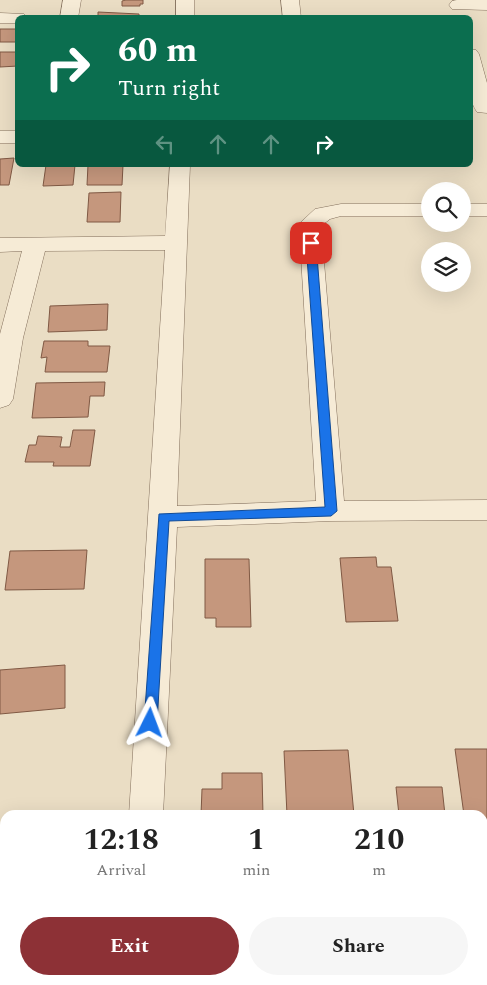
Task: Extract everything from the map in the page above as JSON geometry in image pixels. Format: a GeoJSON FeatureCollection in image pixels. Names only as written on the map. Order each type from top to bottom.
{"type":"FeatureCollection","features":[{"type":"Feature","properties":{"kind":"street"},"geometry":{"type":"LineString","coordinates":[[70,15],[72,0]]}},
{"type":"Feature","properties":{"kind":"street"},"geometry":{"type":"LineString","coordinates":[[185,15],[186,0]]}},
{"type":"Feature","properties":{"kind":"street"},"geometry":{"type":"LineString","coordinates":[[290,0],[292,15]]}},
{"type":"Feature","properties":{"kind":"street"},"geometry":{"type":"LineString","coordinates":[[458,7],[487,5]]}},
{"type":"Feature","properties":{"kind":"street"},"geometry":{"type":"LineString","coordinates":[[0,18],[15,18]]}},
{"type":"Feature","properties":{"kind":"street"},"geometry":{"type":"LineString","coordinates":[[473,70],[480,108]]}},
{"type":"Feature","properties":{"kind":"street"},"geometry":{"type":"LineString","coordinates":[[0,137],[15,137]]}},
{"type":"Feature","properties":{"kind":"street"},"geometry":{"type":"LineString","coordinates":[[146,810],[180,167]]}},
{"type":"Feature","properties":{"kind":"street"},"geometry":{"type":"LineString","coordinates":[[331,511],[310,224],[323,214],[341,210],[421,210]]}},
{"type":"Feature","properties":{"kind":"street"},"geometry":{"type":"LineString","coordinates":[[471,210],[487,210]]}},
{"type":"Feature","properties":{"kind":"street"},"geometry":{"type":"LineString","coordinates":[[0,245],[176,243]]}},
{"type":"Feature","properties":{"kind":"street"},"geometry":{"type":"LineString","coordinates":[[0,399],[11,338],[35,245]]}},
{"type":"Feature","properties":{"kind":"street"},"geometry":{"type":"LineString","coordinates":[[163,517],[331,511],[487,510]]}},
{"type":"Feature","properties":{"kind":"building"},"geometry":{"type":"Polygon","coordinates":[[[143,0],[143,4],[140,4],[140,6],[122,6],[122,1],[143,0]]]}},
{"type":"Feature","properties":{"kind":"building"},"geometry":{"type":"Polygon","coordinates":[[[98,12],[139,14],[139,15],[98,15],[98,12]]]}},
{"type":"Feature","properties":{"kind":"building"},"geometry":{"type":"Polygon","coordinates":[[[0,29],[15,29],[15,42],[0,42],[0,29]]]}},
{"type":"Feature","properties":{"kind":"building"},"geometry":{"type":"Polygon","coordinates":[[[0,52],[15,52],[15,66],[0,67],[0,52]]]}},
{"type":"Feature","properties":{"kind":"building"},"geometry":{"type":"Polygon","coordinates":[[[14,158],[9,185],[0,185],[0,159],[14,158]]]}},
{"type":"Feature","properties":{"kind":"building"},"geometry":{"type":"Polygon","coordinates":[[[46,167],[75,167],[73,185],[43,186],[46,167]]]}},
{"type":"Feature","properties":{"kind":"building"},"geometry":{"type":"Polygon","coordinates":[[[88,167],[123,167],[122,185],[87,185],[88,167]]]}},
{"type":"Feature","properties":{"kind":"building"},"geometry":{"type":"Polygon","coordinates":[[[121,192],[120,222],[87,222],[89,193],[121,192]]]}},
{"type":"Feature","properties":{"kind":"building"},"geometry":{"type":"Polygon","coordinates":[[[108,304],[107,330],[48,332],[50,306],[108,304]]]}},
{"type":"Feature","properties":{"kind":"building"},"geometry":{"type":"Polygon","coordinates":[[[44,341],[88,341],[88,346],[110,346],[107,372],[45,372],[47,357],[41,358],[44,341]]]}},
{"type":"Feature","properties":{"kind":"building"},"geometry":{"type":"Polygon","coordinates":[[[105,382],[104,396],[90,396],[88,417],[32,418],[36,383],[105,382]]]}},
{"type":"Feature","properties":{"kind":"building"},"geometry":{"type":"Polygon","coordinates":[[[73,430],[95,430],[90,466],[53,466],[54,462],[25,462],[29,445],[36,445],[38,436],[62,437],[60,447],[70,447],[73,430]]]}},
{"type":"Feature","properties":{"kind":"building"},"geometry":{"type":"Polygon","coordinates":[[[87,550],[84,589],[5,590],[10,551],[87,550]]]}},
{"type":"Feature","properties":{"kind":"building"},"geometry":{"type":"Polygon","coordinates":[[[376,557],[377,567],[391,567],[398,621],[346,622],[340,558],[376,557]]]}},
{"type":"Feature","properties":{"kind":"building"},"geometry":{"type":"Polygon","coordinates":[[[205,559],[249,559],[251,627],[216,627],[216,618],[205,618],[205,559]]]}},
{"type":"Feature","properties":{"kind":"building"},"geometry":{"type":"Polygon","coordinates":[[[65,665],[65,708],[0,714],[0,670],[65,665]]]}},
{"type":"Feature","properties":{"kind":"building"},"geometry":{"type":"Polygon","coordinates":[[[455,749],[487,749],[487,810],[463,810],[455,749]]]}},
{"type":"Feature","properties":{"kind":"building"},"geometry":{"type":"Polygon","coordinates":[[[348,750],[354,810],[287,810],[284,751],[348,750]]]}},
{"type":"Feature","properties":{"kind":"building"},"geometry":{"type":"Polygon","coordinates":[[[222,773],[262,773],[263,810],[201,810],[202,789],[222,789],[222,773]]]}},
{"type":"Feature","properties":{"kind":"building"},"geometry":{"type":"Polygon","coordinates":[[[396,787],[442,787],[444,810],[398,810],[396,787]]]}},
{"type":"Feature","properties":{"kind":"route"},"geometry":{"type":"LineString","coordinates":[[150,723],[163,517],[331,511],[311,243]]}}]}
